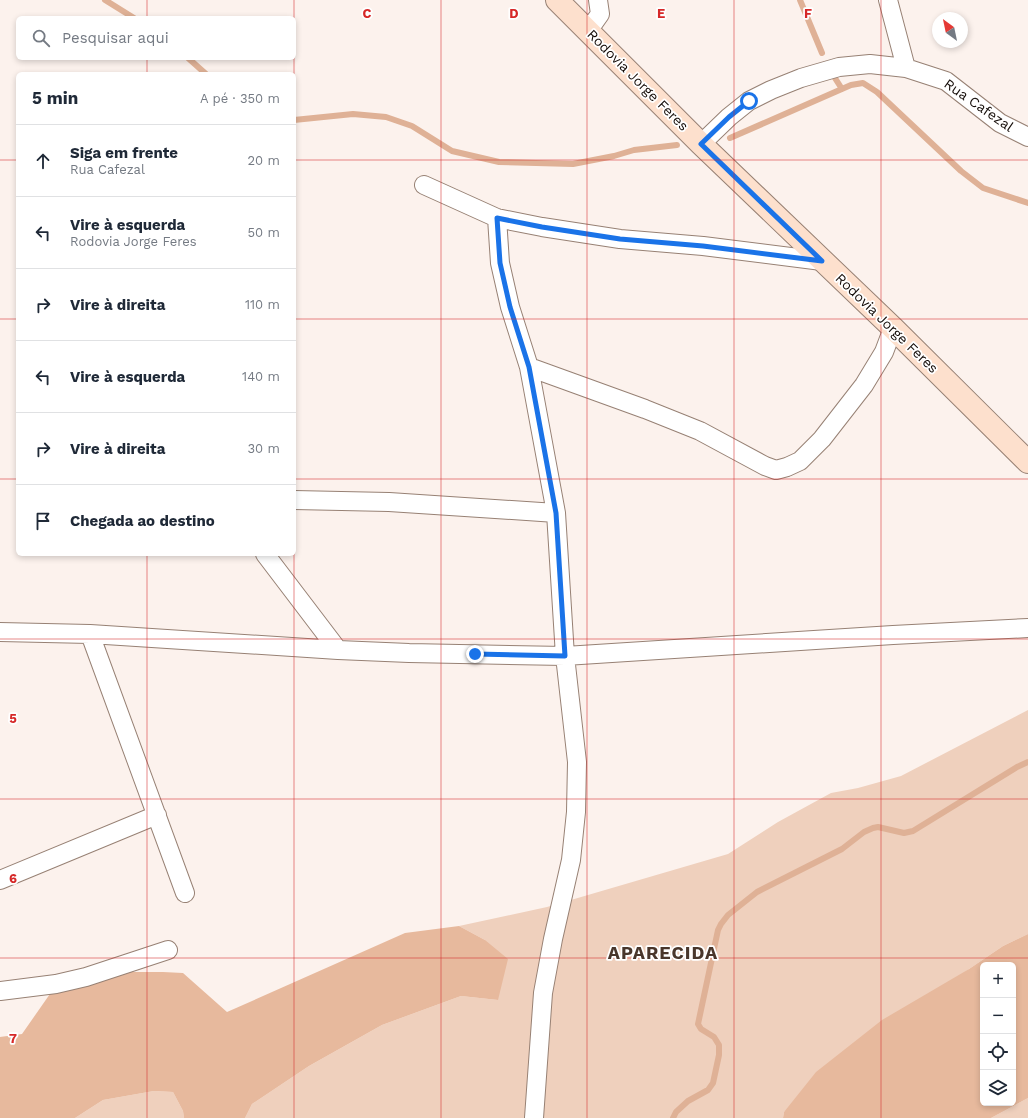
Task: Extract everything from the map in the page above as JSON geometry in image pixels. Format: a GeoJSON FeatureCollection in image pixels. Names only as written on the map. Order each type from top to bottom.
{"type":"FeatureCollection","features":[{"type":"Feature","properties":{"kind":"main road","name":"Rodovia Jorge Feres"},"geometry":{"type":"LineString","coordinates":[[557,0],[701,144],[893,328],[1028,462]]}},
{"type":"Feature","properties":{"kind":"street"},"geometry":{"type":"LineString","coordinates":[[588,31],[600,14],[598,0]]}},
{"type":"Feature","properties":{"kind":"street"},"geometry":{"type":"LineString","coordinates":[[888,0],[906,68]]}},
{"type":"Feature","properties":{"kind":"street","name":"Rua Cafezal"},"geometry":{"type":"LineString","coordinates":[[701,144],[729,117],[749,101],[771,90],[801,78],[840,67],[870,64],[906,68],[946,81],[1000,123],[1028,137]]}},
{"type":"Feature","properties":{"kind":"street"},"geometry":{"type":"LineString","coordinates":[[424,185],[497,218],[542,227],[620,239],[703,246],[822,261]]}},
{"type":"Feature","properties":{"kind":"street"},"geometry":{"type":"LineString","coordinates":[[497,218],[500,263],[510,307],[529,367],[556,513],[565,656],[576,762],[576,812],[571,860],[553,939],[543,994],[534,1118]]}},
{"type":"Feature","properties":{"kind":"street"},"geometry":{"type":"LineString","coordinates":[[529,367],[645,409],[700,431],[764,466],[776,470],[788,467],[800,461],[822,439],[864,385],[884,352],[893,328]]}},
{"type":"Feature","properties":{"kind":"street"},"geometry":{"type":"LineString","coordinates":[[296,500],[389,502],[556,513]]}},
{"type":"Feature","properties":{"kind":"street"},"geometry":{"type":"LineString","coordinates":[[268,556],[338,650]]}},
{"type":"Feature","properties":{"kind":"street"},"geometry":{"type":"LineString","coordinates":[[0,632],[90,634],[338,650],[565,656],[870,636],[1028,628]]}},
{"type":"Feature","properties":{"kind":"street"},"geometry":{"type":"LineString","coordinates":[[90,634],[185,893]]}},
{"type":"Feature","properties":{"kind":"street"},"geometry":{"type":"LineString","coordinates":[[0,880],[157,814]]}},
{"type":"Feature","properties":{"kind":"street"},"geometry":{"type":"LineString","coordinates":[[0,991],[56,984],[86,977],[168,950]]}},
{"type":"Feature","properties":{"kind":"shaded area"},"geometry":{"type":"Polygon","coordinates":[[[1028,710],[1028,934],[1003,946],[969,969],[784,1112],[783,1118],[245,1118],[252,1104],[309,1066],[382,1025],[461,996],[498,1000],[485,940],[459,926],[547,907],[728,854],[778,822],[831,793],[858,788],[901,776],[1028,710]]]}},
{"type":"Feature","properties":{"kind":"shaded area"},"geometry":{"type":"Polygon","coordinates":[[[459,926],[485,940],[508,959],[498,1000],[461,996],[382,1025],[309,1066],[252,1104],[245,1118],[184,1118],[183,1111],[173,1092],[154,1091],[103,1100],[75,1118],[0,1118],[0,1037],[22,1034],[52,991],[117,972],[183,973],[227,1012],[405,933],[459,926]]]}},
{"type":"Feature","properties":{"kind":"shaded area"},"geometry":{"type":"Polygon","coordinates":[[[1028,934],[1028,1098],[1016,1104],[1016,962],[980,962],[980,1106],[1013,1106],[991,1118],[783,1118],[784,1112],[816,1072],[882,1020],[969,969],[1003,946],[1028,934]]]}},
{"type":"Feature","properties":{"kind":"shaded area"},"geometry":{"type":"Polygon","coordinates":[[[154,1091],[173,1092],[183,1111],[184,1118],[75,1118],[103,1100],[154,1091]]]}},
{"type":"Feature","properties":{"kind":"shaded area"},"geometry":{"type":"Polygon","coordinates":[[[1028,1098],[1028,1118],[991,1118],[1013,1106],[1016,1106],[1016,1104],[1028,1098]]]}},
{"type":"Feature","properties":{"kind":"waterway"},"geometry":{"type":"LineString","coordinates":[[105,0],[131,16]]}},
{"type":"Feature","properties":{"kind":"waterway"},"geometry":{"type":"LineString","coordinates":[[800,0],[822,53]]}},
{"type":"Feature","properties":{"kind":"waterway"},"geometry":{"type":"LineString","coordinates":[[190,60],[204,72]]}},
{"type":"Feature","properties":{"kind":"waterway"},"geometry":{"type":"LineString","coordinates":[[833,75],[842,89]]}},
{"type":"Feature","properties":{"kind":"waterway"},"geometry":{"type":"LineString","coordinates":[[730,138],[851,85],[863,83],[877,92],[961,171],[983,188],[1028,203]]}},
{"type":"Feature","properties":{"kind":"waterway"},"geometry":{"type":"LineString","coordinates":[[296,120],[353,114],[386,117],[412,126],[452,151],[499,162],[573,164],[614,156],[634,150],[677,145]]}},
{"type":"Feature","properties":{"kind":"waterway"},"geometry":{"type":"LineString","coordinates":[[673,1118],[676,1112],[688,1101],[708,1090],[713,1083],[719,1055],[719,1045],[714,1037],[701,1029],[698,1024],[718,930],[728,915],[757,892],[842,849],[864,832],[878,827],[904,833],[913,831],[1017,767],[1028,762]]}},
{"type":"Feature","properties":{"kind":"district","name":"APARECIDA"},"geometry":{"type":"Point","coordinates":[663,952]}},
{"type":"Feature","properties":{"kind":"route"},"geometry":{"type":"LineString","coordinates":[[475,654],[565,656],[556,513],[529,367],[510,307],[500,263],[497,218],[542,227],[620,239],[703,246],[822,261],[701,144],[729,117],[749,101]]}}]}
